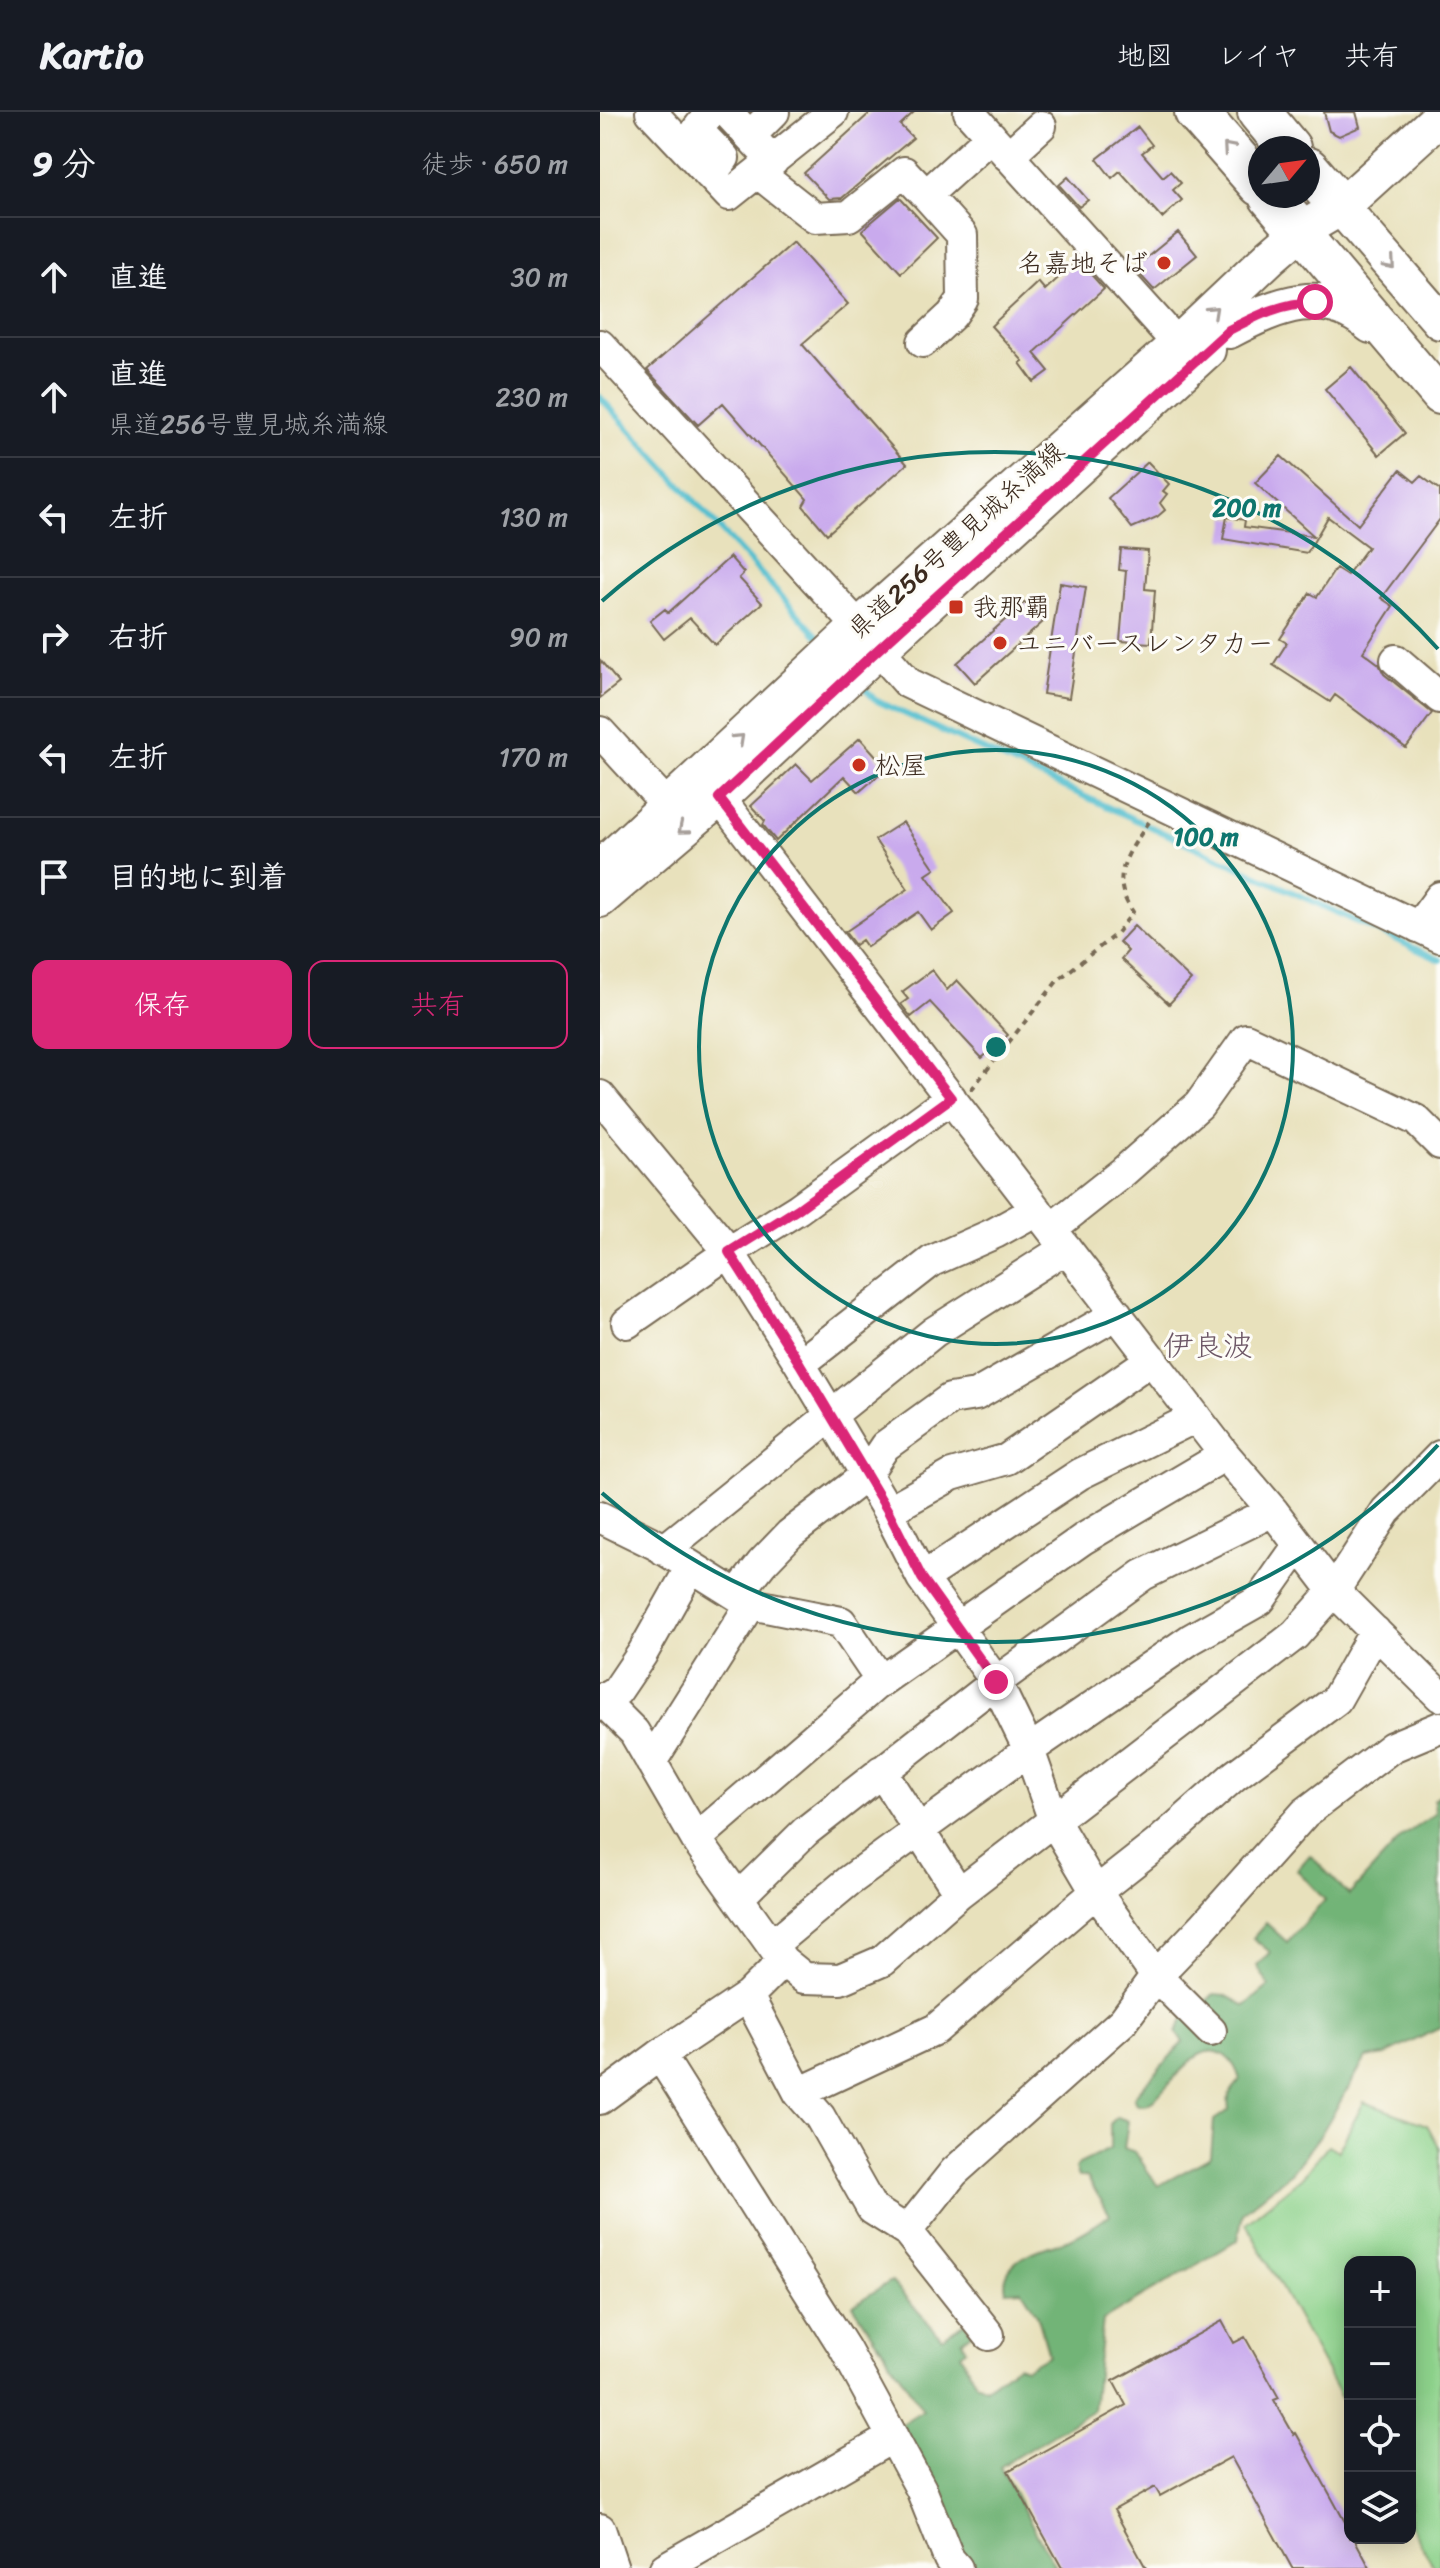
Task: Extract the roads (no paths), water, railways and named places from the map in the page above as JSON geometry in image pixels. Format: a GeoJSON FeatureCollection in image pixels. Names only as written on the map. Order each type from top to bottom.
{"type":"FeatureCollection","features":[{"type":"Feature","properties":{"kind":"highway"},"geometry":{"type":"LineString","coordinates":[[1196,112],[1248,171]]}},
{"type":"Feature","properties":{"kind":"highway"},"geometry":{"type":"LineString","coordinates":[[1259,112],[1279,136]]}},
{"type":"Feature","properties":{"kind":"highway"},"geometry":{"type":"LineString","coordinates":[[1320,183],[1341,207]]}},
{"type":"Feature","properties":{"kind":"highway"},"geometry":{"type":"LineString","coordinates":[[1280,208],[1307,240]]}},
{"type":"Feature","properties":{"kind":"main road"},"geometry":{"type":"LineString","coordinates":[[1440,117],[1307,240],[1440,396]]}},
{"type":"Feature","properties":{"kind":"main road"},"geometry":{"type":"LineString","coordinates":[[1341,207],[1440,321]]}},
{"type":"Feature","properties":{"kind":"main road","name":"県道256号豊見城糸満線"},"geometry":{"type":"LineString","coordinates":[[600,899],[710,786],[1178,344],[1307,240]]}},
{"type":"Feature","properties":{"kind":"main road","name":"県道256号豊見城糸満線"},"geometry":{"type":"LineString","coordinates":[[865,642],[1229,330],[1307,240]]}},
{"type":"Feature","properties":{"kind":"main road"},"geometry":{"type":"LineString","coordinates":[[1229,330],[1271,309],[1293,303],[1322,303],[1354,313],[1408,358]]}},
{"type":"Feature","properties":{"kind":"main road","name":"県道256号豊見城糸満線"},"geometry":{"type":"LineString","coordinates":[[600,869],[668,806],[710,786]]}},
{"type":"Feature","properties":{"kind":"street"},"geometry":{"type":"LineString","coordinates":[[710,175],[724,158],[697,130],[732,118],[774,112]]}},
{"type":"Feature","properties":{"kind":"street"},"geometry":{"type":"LineString","coordinates":[[969,112],[1178,344]]}},
{"type":"Feature","properties":{"kind":"street"},"geometry":{"type":"LineString","coordinates":[[666,117],[729,195],[830,113]]}},
{"type":"Feature","properties":{"kind":"street"},"geometry":{"type":"LineString","coordinates":[[732,118],[766,167],[815,218],[849,216],[904,172],[962,235],[963,299],[952,315],[923,342]]}},
{"type":"Feature","properties":{"kind":"street"},"geometry":{"type":"LineString","coordinates":[[926,195],[1000,146],[1041,126]]}},
{"type":"Feature","properties":{"kind":"street"},"geometry":{"type":"LineString","coordinates":[[600,345],[865,642],[908,683],[1429,932],[1440,897]]}},
{"type":"Feature","properties":{"kind":"street"},"geometry":{"type":"LineString","coordinates":[[1396,660],[1440,698]]}},
{"type":"Feature","properties":{"kind":"street"},"geometry":{"type":"LineString","coordinates":[[600,732],[668,806]]}},
{"type":"Feature","properties":{"kind":"street"},"geometry":{"type":"LineString","coordinates":[[710,786],[1225,1455],[1273,1511],[1334,1591],[1440,1696]]}},
{"type":"Feature","properties":{"kind":"street"},"geometry":{"type":"LineString","coordinates":[[664,1550],[934,1332],[1051,1229],[1123,1172],[1199,1105],[1246,1039],[1416,1120],[1440,1144]]}},
{"type":"Feature","properties":{"kind":"street"},"geometry":{"type":"LineString","coordinates":[[600,1096],[729,1252],[888,1511],[922,1578],[996,1682],[1029,1750],[1054,1821],[1096,1892],[1156,1976],[1211,2031]]}},
{"type":"Feature","properties":{"kind":"street"},"geometry":{"type":"LineString","coordinates":[[627,1323],[954,1103]]}},
{"type":"Feature","properties":{"kind":"street"},"geometry":{"type":"LineString","coordinates":[[800,1364],[932,1261],[995,1233],[1051,1229]]}},
{"type":"Feature","properties":{"kind":"street"},"geometry":{"type":"LineString","coordinates":[[651,1762],[762,1563],[790,1534],[865,1476],[885,1446],[950,1399],[976,1395],[1117,1314]]}},
{"type":"Feature","properties":{"kind":"street"},"geometry":{"type":"LineString","coordinates":[[888,1511],[952,1475],[1007,1459],[1152,1359]]}},
{"type":"Feature","properties":{"kind":"street"},"geometry":{"type":"LineString","coordinates":[[922,1578],[1080,1474],[1196,1417]]}},
{"type":"Feature","properties":{"kind":"street"},"geometry":{"type":"LineString","coordinates":[[696,1839],[881,1681],[1083,1539],[1225,1455]]}},
{"type":"Feature","properties":{"kind":"street"},"geometry":{"type":"LineString","coordinates":[[691,1567],[642,1654],[617,1691],[601,1699],[634,1732],[696,1839],[777,1953],[804,1978],[840,1979],[882,1961],[959,1893],[1295,1635],[1334,1591],[1386,1511],[1440,1456]]}},
{"type":"Feature","properties":{"kind":"street"},"geometry":{"type":"LineString","coordinates":[[738,1898],[806,1831],[881,1771],[1143,1575],[1273,1511]]}},
{"type":"Feature","properties":{"kind":"street"},"geometry":{"type":"LineString","coordinates":[[600,1517],[664,1550],[744,1600],[841,1622],[881,1681]]}},
{"type":"Feature","properties":{"kind":"street"},"geometry":{"type":"LineString","coordinates":[[600,2099],[748,1996],[777,1953],[849,1881],[1029,1750],[1191,1639],[1260,1600],[1298,1546]]}},
{"type":"Feature","properties":{"kind":"street"},"geometry":{"type":"LineString","coordinates":[[799,2093],[936,2029],[1234,1776],[1336,1700],[1375,1631]]}},
{"type":"Feature","properties":{"kind":"street"},"geometry":{"type":"LineString","coordinates":[[907,2231],[954,2172],[1123,2021],[1156,1976],[1305,1813],[1392,1747],[1440,1727]]}},
{"type":"Feature","properties":{"kind":"street"},"geometry":{"type":"LineString","coordinates":[[881,1771],[959,1893]]}},
{"type":"Feature","properties":{"kind":"street"},"geometry":{"type":"LineString","coordinates":[[748,1996],[799,2093],[820,2117],[872,2209],[907,2231],[989,2335]]}},
{"type":"Feature","properties":{"kind":"street"},"geometry":{"type":"LineString","coordinates":[[660,2055],[845,2349],[921,2489],[949,2559],[957,2568]]}},
{"type":"Feature","properties":{"kind":"street"},"geometry":{"type":"LineString","coordinates":[[665,2568],[893,2437]]}},
{"type":"Feature","properties":{"kind":"street"},"geometry":{"type":"LineString","coordinates":[[600,2529],[613,2568]]}},
{"type":"Feature","properties":{"kind":"waterway"},"geometry":{"type":"LineString","coordinates":[[600,397],[823,642]]}},
{"type":"Feature","properties":{"kind":"waterway"},"geometry":{"type":"LineString","coordinates":[[860,683],[875,700],[1440,960]]}},
{"type":"Feature","properties":{"kind":"place","name":"名嘉地そば"},"geometry":{"type":"Point","coordinates":[1164,263]}},
{"type":"Feature","properties":{"kind":"place","name":"我那覇"},"geometry":{"type":"Point","coordinates":[956,607]}},
{"type":"Feature","properties":{"kind":"place","name":"ユニバースレンタカー"},"geometry":{"type":"Point","coordinates":[1000,643]}},
{"type":"Feature","properties":{"kind":"place","name":"松屋"},"geometry":{"type":"Point","coordinates":[859,765]}},
{"type":"Feature","properties":{"kind":"district","name":"伊良波"},"geometry":{"type":"Point","coordinates":[1208,1346]}}]}
